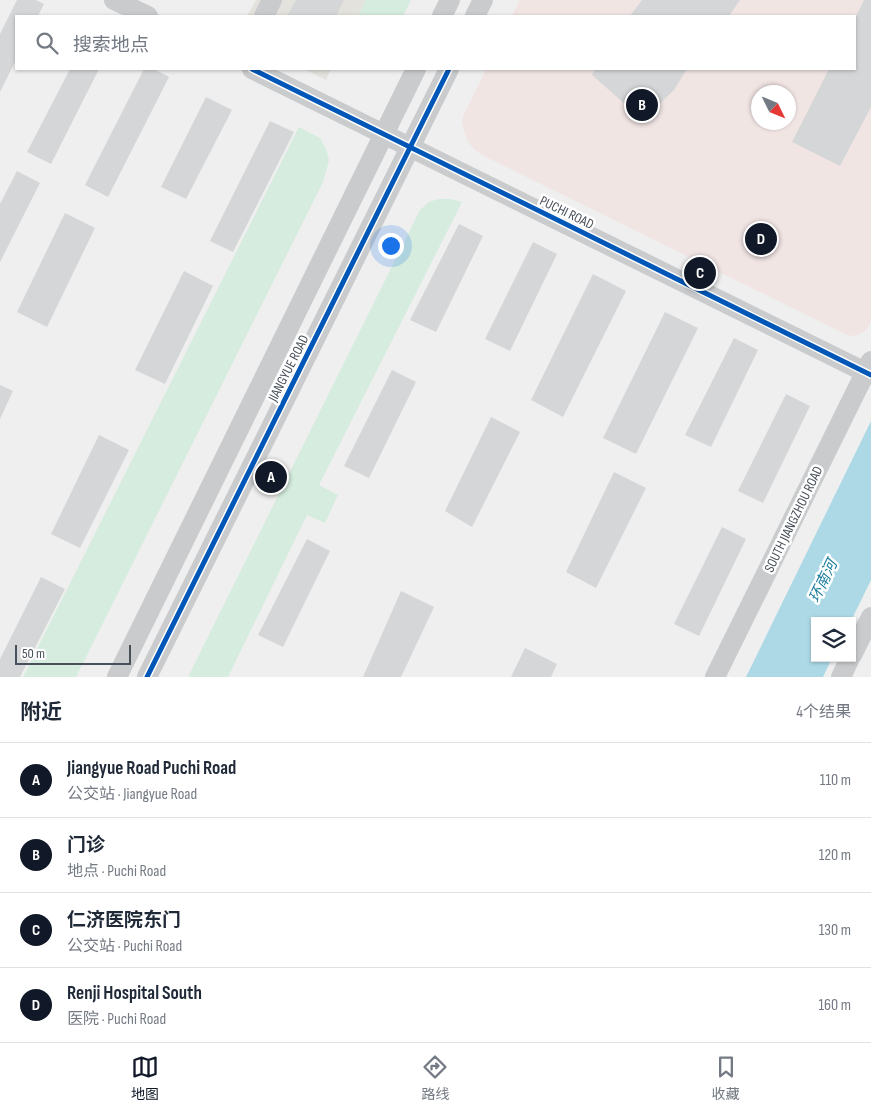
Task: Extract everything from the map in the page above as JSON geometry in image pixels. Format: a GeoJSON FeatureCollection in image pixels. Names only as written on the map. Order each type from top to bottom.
{"type":"FeatureCollection","features":[{"type":"Feature","properties":{"kind":"street"},"geometry":{"type":"LineString","coordinates":[[114,0],[146,15]]}},
{"type":"Feature","properties":{"kind":"street"},"geometry":{"type":"LineString","coordinates":[[264,15],[272,0]]}},
{"type":"Feature","properties":{"kind":"street"},"geometry":{"type":"LineString","coordinates":[[442,15],[450,0]]}},
{"type":"Feature","properties":{"kind":"street"},"geometry":{"type":"LineString","coordinates":[[476,15],[483,0]]}},
{"type":"Feature","properties":{"kind":"street","name":"PUCHI ROAD"},"geometry":{"type":"LineString","coordinates":[[254,70],[869,369]]}},
{"type":"Feature","properties":{"kind":"street","name":"JIANGYUE ROAD"},"geometry":{"type":"LineString","coordinates":[[117,677],[415,70]]}},
{"type":"Feature","properties":{"kind":"street","name":"JIANGYUE ROAD"},"geometry":{"type":"LineString","coordinates":[[147,677],[449,70]]}},
{"type":"Feature","properties":{"kind":"street","name":"SOUTH JIANGZHOU ROAD"},"geometry":{"type":"LineString","coordinates":[[715,677],[869,369]]}},
{"type":"Feature","properties":{"kind":"street"},"geometry":{"type":"LineString","coordinates":[[856,647],[871,617]]}},
{"type":"Feature","properties":{"kind":"street"},"geometry":{"type":"LineString","coordinates":[[841,677],[848,662]]}},
{"type":"Feature","properties":{"kind":"shaded area"},"geometry":{"type":"Polygon","coordinates":[[[256,0],[366,0],[358,15],[248,15],[256,0]]]}},
{"type":"Feature","properties":{"kind":"shaded area"},"geometry":{"type":"Polygon","coordinates":[[[520,0],[871,0],[871,322],[866,330],[859,335],[847,335],[482,155],[468,142],[462,121],[486,70],[856,70],[856,15],[512,15],[520,0]]]}},
{"type":"Feature","properties":{"kind":"shaded area"},"geometry":{"type":"Polygon","coordinates":[[[306,70],[331,70],[326,80],[306,70]]]}},
{"type":"Feature","properties":{"kind":"green space"},"geometry":{"type":"Polygon","coordinates":[[[366,0],[411,0],[404,15],[358,15],[366,0]]]}},
{"type":"Feature","properties":{"kind":"green space"},"geometry":{"type":"Polygon","coordinates":[[[299,127],[320,138],[326,149],[329,160],[323,182],[76,677],[23,677],[299,127]]]}},
{"type":"Feature","properties":{"kind":"green space"},"geometry":{"type":"Polygon","coordinates":[[[439,199],[462,202],[319,485],[338,495],[325,523],[307,515],[228,677],[188,677],[420,210],[429,202],[439,199]]]}},
{"type":"Feature","properties":{"kind":"water","name":"环南河"},"geometry":{"type":"Polygon","coordinates":[[[871,421],[871,580],[853,617],[811,617],[811,662],[830,662],[823,677],[746,677],[871,421]]]}},
{"type":"Feature","properties":{"kind":"building"},"geometry":{"type":"Polygon","coordinates":[[[17,0],[36,0],[44,4],[38,15],[15,15],[15,62],[0,92],[0,34],[17,0]]]}},
{"type":"Feature","properties":{"kind":"building"},"geometry":{"type":"Polygon","coordinates":[[[296,0],[344,0],[336,15],[288,15],[296,0]]]}},
{"type":"Feature","properties":{"kind":"building"},"geometry":{"type":"Polygon","coordinates":[[[642,0],[740,0],[730,15],[631,15],[642,0]]]}},
{"type":"Feature","properties":{"kind":"building"},"geometry":{"type":"Polygon","coordinates":[[[864,0],[871,0],[871,107],[840,166],[792,142],[828,70],[856,70],[856,16],[864,0]]]}},
{"type":"Feature","properties":{"kind":"building"},"geometry":{"type":"Polygon","coordinates":[[[69,70],[98,70],[51,164],[27,152],[69,70]]]}},
{"type":"Feature","properties":{"kind":"building"},"geometry":{"type":"Polygon","coordinates":[[[143,70],[156,70],[169,77],[108,197],[85,185],[143,70]]]}},
{"type":"Feature","properties":{"kind":"building"},"geometry":{"type":"Polygon","coordinates":[[[594,70],[686,70],[674,90],[643,120],[592,75],[594,70]]]}},
{"type":"Feature","properties":{"kind":"building"},"geometry":{"type":"Polygon","coordinates":[[[206,97],[232,110],[186,199],[161,187],[206,97]]]}},
{"type":"Feature","properties":{"kind":"building"},"geometry":{"type":"Polygon","coordinates":[[[270,121],[294,132],[233,252],[210,241],[270,121]]]}},
{"type":"Feature","properties":{"kind":"building"},"geometry":{"type":"Polygon","coordinates":[[[17,171],[40,183],[0,262],[0,204],[17,171]]]}},
{"type":"Feature","properties":{"kind":"building"},"geometry":{"type":"Polygon","coordinates":[[[65,213],[95,228],[47,327],[17,312],[65,213]]]}},
{"type":"Feature","properties":{"kind":"building"},"geometry":{"type":"Polygon","coordinates":[[[459,224],[483,236],[436,332],[410,320],[459,224]]]}},
{"type":"Feature","properties":{"kind":"building"},"geometry":{"type":"Polygon","coordinates":[[[533,242],[557,254],[510,351],[485,339],[533,242]]]}},
{"type":"Feature","properties":{"kind":"building"},"geometry":{"type":"Polygon","coordinates":[[[184,271],[213,286],[165,384],[135,370],[184,271]]]}},
{"type":"Feature","properties":{"kind":"building"},"geometry":{"type":"Polygon","coordinates":[[[593,274],[626,291],[563,417],[531,400],[593,274]]]}},
{"type":"Feature","properties":{"kind":"building"},"geometry":{"type":"Polygon","coordinates":[[[665,312],[698,328],[636,454],[603,438],[665,312]]]}},
{"type":"Feature","properties":{"kind":"building"},"geometry":{"type":"Polygon","coordinates":[[[734,338],[758,350],[711,447],[685,435],[734,338]]]}},
{"type":"Feature","properties":{"kind":"building"},"geometry":{"type":"Polygon","coordinates":[[[392,370],[416,382],[369,478],[344,466],[392,370]]]}},
{"type":"Feature","properties":{"kind":"building"},"geometry":{"type":"Polygon","coordinates":[[[0,385],[13,391],[0,419],[0,385]]]}},
{"type":"Feature","properties":{"kind":"building"},"geometry":{"type":"Polygon","coordinates":[[[786,394],[810,406],[763,503],[738,491],[786,394]]]}},
{"type":"Feature","properties":{"kind":"building"},"geometry":{"type":"Polygon","coordinates":[[[491,417],[520,432],[472,527],[445,511],[491,417]]]}},
{"type":"Feature","properties":{"kind":"building"},"geometry":{"type":"Polygon","coordinates":[[[99,435],[129,450],[80,548],[51,534],[99,435]]]}},
{"type":"Feature","properties":{"kind":"building"},"geometry":{"type":"Polygon","coordinates":[[[614,472],[646,488],[596,588],[566,572],[614,472]]]}},
{"type":"Feature","properties":{"kind":"building"},"geometry":{"type":"Polygon","coordinates":[[[722,527],[746,539],[699,636],[674,624],[722,527]]]}},
{"type":"Feature","properties":{"kind":"building"},"geometry":{"type":"Polygon","coordinates":[[[307,539],[330,551],[283,647],[258,635],[307,539]]]}},
{"type":"Feature","properties":{"kind":"building"},"geometry":{"type":"Polygon","coordinates":[[[41,577],[65,589],[20,677],[0,677],[0,659],[41,577]]]}},
{"type":"Feature","properties":{"kind":"building"},"geometry":{"type":"Polygon","coordinates":[[[401,591],[434,607],[401,677],[363,677],[401,591]]]}},
{"type":"Feature","properties":{"kind":"building"},"geometry":{"type":"Polygon","coordinates":[[[525,648],[557,664],[551,677],[511,677],[525,648]]]}},
{"type":"Feature","properties":{"kind":"cycle path"},"geometry":{"type":"LineString","coordinates":[[254,70],[871,375]]}},
{"type":"Feature","properties":{"kind":"cycle path"},"geometry":{"type":"LineString","coordinates":[[147,677],[449,70]]}},
{"type":"Feature","properties":{"kind":"place","name":"门诊"},"geometry":{"type":"Point","coordinates":[642,105]}},
{"type":"Feature","properties":{"kind":"place","name":"Renji Hospital South"},"geometry":{"type":"Point","coordinates":[761,239]}},
{"type":"Feature","properties":{"kind":"place","name":"仁济医院东门"},"geometry":{"type":"Point","coordinates":[700,273]}},
{"type":"Feature","properties":{"kind":"place","name":"Jiangyue Road Puchi Road"},"geometry":{"type":"Point","coordinates":[271,477]}}]}
